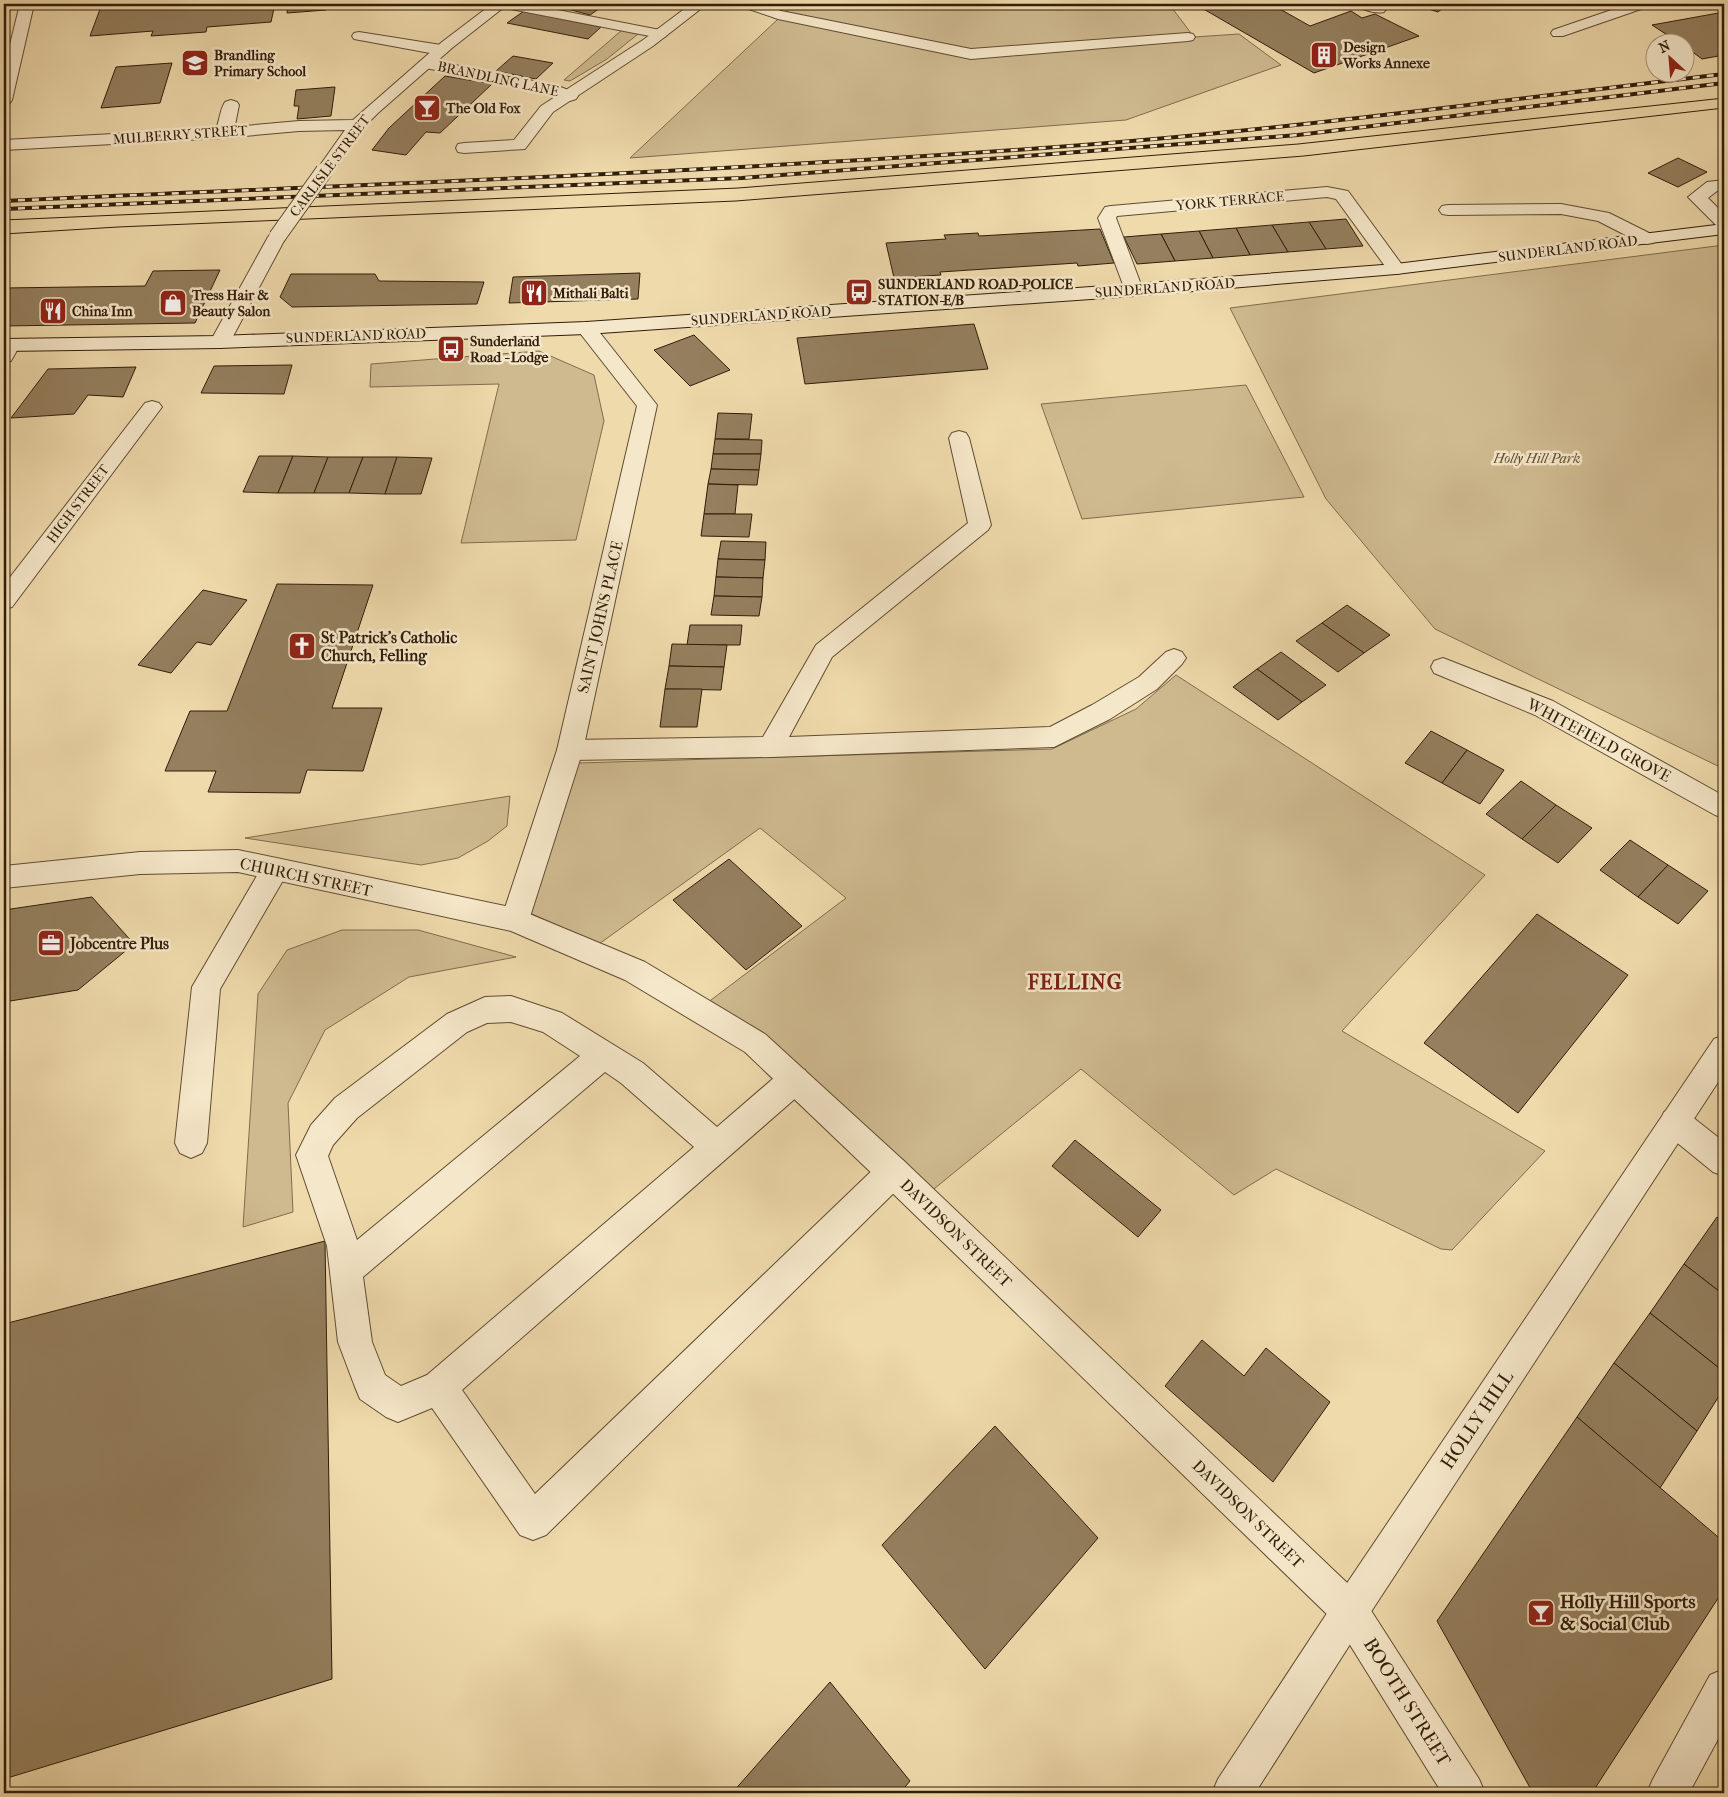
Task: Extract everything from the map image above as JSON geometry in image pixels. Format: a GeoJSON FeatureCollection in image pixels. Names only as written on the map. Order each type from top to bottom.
{"type":"FeatureCollection","features":[{"type":"Feature","properties":{"kind":"street"},"geometry":{"type":"LineString","coordinates":[[4,100],[28,4]]}},
{"type":"Feature","properties":{"kind":"street","name":"CARLISLE STREET"},"geometry":{"type":"LineString","coordinates":[[220,342],[277,237],[357,125],[441,50],[502,4]]}},
{"type":"Feature","properties":{"kind":"street"},"geometry":{"type":"LineString","coordinates":[[506,4],[660,34]]}},
{"type":"Feature","properties":{"kind":"street"},"geometry":{"type":"LineString","coordinates":[[464,148],[519,145],[547,109],[570,96],[700,4]]}},
{"type":"Feature","properties":{"kind":"street"},"geometry":{"type":"LineString","coordinates":[[748,4],[778,15],[971,54],[1188,36]]}},
{"type":"Feature","properties":{"kind":"street"},"geometry":{"type":"LineString","coordinates":[[1363,4],[1379,9]]}},
{"type":"Feature","properties":{"kind":"street"},"geometry":{"type":"LineString","coordinates":[[1558,33],[1642,4]]}},
{"type":"Feature","properties":{"kind":"street"},"geometry":{"type":"LineString","coordinates":[[359,36],[441,50]]}},
{"type":"Feature","properties":{"kind":"street","name":"BRANDLING LANE"},"geometry":{"type":"LineString","coordinates":[[426,64],[558,91],[570,96]]}},
{"type":"Feature","properties":{"kind":"street"},"geometry":{"type":"LineString","coordinates":[[222,134],[227,125],[231,105]]}},
{"type":"Feature","properties":{"kind":"street","name":"MULBERRY STREET"},"geometry":{"type":"LineString","coordinates":[[4,145],[222,134],[299,126],[357,125]]}},
{"type":"Feature","properties":{"kind":"street"},"geometry":{"type":"LineString","coordinates":[[1724,184],[1713,186],[1697,198],[1724,223]]}},
{"type":"Feature","properties":{"kind":"street","name":"YORK TERRACE"},"geometry":{"type":"LineString","coordinates":[[1134,290],[1107,218],[1111,211],[1328,192],[1342,195],[1396,269]]}},
{"type":"Feature","properties":{"kind":"street"},"geometry":{"type":"LineString","coordinates":[[1448,210],[1561,209],[1603,217],[1647,240]]}},
{"type":"Feature","properties":{"kind":"street","name":"SUNDERLAND ROAD"},"geometry":{"type":"LineString","coordinates":[[6,349],[586,328],[1134,290],[1396,269],[1647,240],[1724,229]]}},
{"type":"Feature","properties":{"kind":"street","name":"SAINT JOHNS PLACE"},"geometry":{"type":"LineString","coordinates":[[516,920],[570,750],[647,405],[586,328]]}},
{"type":"Feature","properties":{"kind":"street","name":"HIGH STREET"},"geometry":{"type":"LineString","coordinates":[[4,601],[152,407]]}},
{"type":"Feature","properties":{"kind":"street"},"geometry":{"type":"LineString","coordinates":[[772,747],[785,719],[824,651],[980,524],[958,438]]}},
{"type":"Feature","properties":{"kind":"street"},"geometry":{"type":"LineString","coordinates":[[570,750],[772,747],[1054,737],[1101,712],[1148,682],[1174,658]]}},
{"type":"Feature","properties":{"kind":"street","name":"WHITEFIELD GROVE"},"geometry":{"type":"LineString","coordinates":[[1443,667],[1544,708],[1724,808]]}},
{"type":"Feature","properties":{"kind":"street","name":"CHURCH STREET"},"geometry":{"type":"LineString","coordinates":[[4,877],[140,862],[238,862],[516,920]]}},
{"type":"Feature","properties":{"kind":"street"},"geometry":{"type":"LineString","coordinates":[[191,1143],[206,987],[275,870]]}},
{"type":"Feature","properties":{"kind":"street","name":"DAVIDSON STREET"},"geometry":{"type":"LineString","coordinates":[[516,920],[635,971],[755,1043],[893,1172],[1350,1612]]}},
{"type":"Feature","properties":{"kind":"street"},"geometry":{"type":"LineString","coordinates":[[717,1147],[632,1073],[552,1022],[511,1009],[485,1010],[456,1023],[346,1108],[322,1135],[312,1155],[343,1246],[355,1342],[372,1387],[398,1405],[439,1387],[717,1147],[794,1080]]}},
{"type":"Feature","properties":{"kind":"street","name":"HOLLY HILL"},"geometry":{"type":"LineString","coordinates":[[1232,1793],[1724,1048]]}},
{"type":"Feature","properties":{"kind":"street"},"geometry":{"type":"LineString","coordinates":[[346,1270],[604,1055]]}},
{"type":"Feature","properties":{"kind":"street"},"geometry":{"type":"LineString","coordinates":[[1675,1122],[1724,1161]]}},
{"type":"Feature","properties":{"kind":"street"},"geometry":{"type":"LineString","coordinates":[[439,1387],[533,1522],[893,1172]]}},
{"type":"Feature","properties":{"kind":"street","name":"BOOTH STREET"},"geometry":{"type":"LineString","coordinates":[[1350,1612],[1464,1793]]}},
{"type":"Feature","properties":{"kind":"street"},"geometry":{"type":"LineString","coordinates":[[1667,1793],[1724,1689]]}},
{"type":"Feature","properties":{"kind":"green space"},"geometry":{"type":"Polygon","coordinates":[[[794,4],[1169,4],[1194,37],[1239,34],[1281,65],[1126,120],[630,158],[794,4]]]}},
{"type":"Feature","properties":{"kind":"green space"},"geometry":{"type":"Polygon","coordinates":[[[622,30],[638,34],[607,59],[570,81],[564,80],[622,30]]]}},
{"type":"Feature","properties":{"kind":"green space","name":"Holly Hill Park"},"geometry":{"type":"Polygon","coordinates":[[[1724,245],[1724,769],[1435,629],[1326,499],[1230,308],[1724,245]]]}},
{"type":"Feature","properties":{"kind":"green space"},"geometry":{"type":"Polygon","coordinates":[[[539,351],[594,375],[604,421],[576,540],[461,543],[499,384],[370,387],[371,364],[539,351]]]}},
{"type":"Feature","properties":{"kind":"green space"},"geometry":{"type":"Polygon","coordinates":[[[1246,385],[1304,497],[1082,519],[1041,404],[1246,385]]]}},
{"type":"Feature","properties":{"kind":"green space"},"geometry":{"type":"Polygon","coordinates":[[[1176,675],[1485,875],[1342,1031],[1545,1151],[1452,1250],[1441,1249],[1276,1169],[1234,1195],[1081,1069],[929,1193],[766,1035],[707,1003],[846,898],[760,828],[599,944],[530,913],[578,763],[1052,749],[1136,709],[1176,675]]]}},
{"type":"Feature","properties":{"kind":"green space"},"geometry":{"type":"Polygon","coordinates":[[[510,796],[507,826],[488,841],[458,858],[421,865],[245,838],[510,796]]]}},
{"type":"Feature","properties":{"kind":"green space"},"geometry":{"type":"Polygon","coordinates":[[[342,930],[418,930],[516,957],[409,977],[325,1030],[288,1103],[293,1212],[243,1227],[258,994],[287,950],[342,930]]]}},
{"type":"Feature","properties":{"kind":"building"},"geometry":{"type":"Polygon","coordinates":[[[4,4],[12,4],[4,31],[4,4]]]}},
{"type":"Feature","properties":{"kind":"building"},"geometry":{"type":"Polygon","coordinates":[[[102,4],[275,4],[271,22],[207,27],[206,32],[151,36],[153,31],[90,36],[102,4]]]}},
{"type":"Feature","properties":{"kind":"building"},"geometry":{"type":"Polygon","coordinates":[[[288,4],[327,4],[326,10],[287,13],[288,4]]]}},
{"type":"Feature","properties":{"kind":"building"},"geometry":{"type":"Polygon","coordinates":[[[549,4],[606,4],[590,15],[549,4]]]}},
{"type":"Feature","properties":{"kind":"building","name":"Design Works Annexe"},"geometry":{"type":"Polygon","coordinates":[[[1213,4],[1271,4],[1310,26],[1351,11],[1362,18],[1375,14],[1419,36],[1314,73],[1200,7],[1213,4]]]}},
{"type":"Feature","properties":{"kind":"building"},"geometry":{"type":"Polygon","coordinates":[[[1413,4],[1448,4],[1438,12],[1413,4]]]}},
{"type":"Feature","properties":{"kind":"building"},"geometry":{"type":"Polygon","coordinates":[[[524,11],[601,27],[588,39],[507,23],[524,11]]]}},
{"type":"Feature","properties":{"kind":"building"},"geometry":{"type":"Polygon","coordinates":[[[1724,12],[1724,55],[1702,59],[1696,54],[1696,32],[1663,32],[1652,25],[1724,12]]]}},
{"type":"Feature","properties":{"kind":"building"},"geometry":{"type":"Polygon","coordinates":[[[513,56],[553,63],[536,79],[496,71],[513,56]]]}},
{"type":"Feature","properties":{"kind":"building"},"geometry":{"type":"Polygon","coordinates":[[[172,63],[160,103],[101,108],[116,67],[172,63]]]}},
{"type":"Feature","properties":{"kind":"building"},"geometry":{"type":"Polygon","coordinates":[[[445,76],[492,84],[440,133],[426,132],[406,155],[372,150],[389,128],[445,76]]]}},
{"type":"Feature","properties":{"kind":"building"},"geometry":{"type":"Polygon","coordinates":[[[335,87],[331,116],[297,119],[299,106],[294,106],[296,90],[335,87]]]}},
{"type":"Feature","properties":{"kind":"building"},"geometry":{"type":"Polygon","coordinates":[[[1678,158],[1707,172],[1678,187],[1648,173],[1678,158]]]}},
{"type":"Feature","properties":{"kind":"building"},"geometry":{"type":"Polygon","coordinates":[[[1346,219],[1363,246],[1326,249],[1309,222],[1346,219]]]}},
{"type":"Feature","properties":{"kind":"building"},"geometry":{"type":"Polygon","coordinates":[[[1309,222],[1326,249],[1288,252],[1272,225],[1309,222]]]}},
{"type":"Feature","properties":{"kind":"building"},"geometry":{"type":"Polygon","coordinates":[[[1272,225],[1288,252],[1250,255],[1236,228],[1272,225]]]}},
{"type":"Feature","properties":{"kind":"building"},"geometry":{"type":"Polygon","coordinates":[[[1236,228],[1250,255],[1213,258],[1199,231],[1236,228]]]}},
{"type":"Feature","properties":{"kind":"building"},"geometry":{"type":"Polygon","coordinates":[[[1100,229],[1114,263],[1078,266],[1077,263],[940,272],[941,275],[894,278],[886,243],[946,239],[944,235],[978,233],[979,236],[1100,229]]]}},
{"type":"Feature","properties":{"kind":"building"},"geometry":{"type":"Polygon","coordinates":[[[1199,231],[1213,258],[1175,261],[1161,234],[1199,231]]]}},
{"type":"Feature","properties":{"kind":"building"},"geometry":{"type":"Polygon","coordinates":[[[1161,234],[1175,261],[1137,264],[1124,237],[1161,234]]]}},
{"type":"Feature","properties":{"kind":"building"},"geometry":{"type":"Polygon","coordinates":[[[220,270],[195,323],[4,326],[4,288],[145,286],[153,271],[220,270]]]}},
{"type":"Feature","properties":{"kind":"building"},"geometry":{"type":"Polygon","coordinates":[[[640,273],[638,299],[509,303],[513,277],[640,273]]]}},
{"type":"Feature","properties":{"kind":"building"},"geometry":{"type":"Polygon","coordinates":[[[291,274],[375,274],[379,281],[484,282],[477,304],[292,307],[280,297],[291,274]]]}},
{"type":"Feature","properties":{"kind":"building"},"geometry":{"type":"Polygon","coordinates":[[[974,324],[988,369],[805,384],[797,338],[974,324]]]}},
{"type":"Feature","properties":{"kind":"building"},"geometry":{"type":"Polygon","coordinates":[[[694,335],[730,370],[690,386],[654,350],[694,335]]]}},
{"type":"Feature","properties":{"kind":"building"},"geometry":{"type":"Polygon","coordinates":[[[292,365],[284,394],[201,393],[214,366],[292,365]]]}},
{"type":"Feature","properties":{"kind":"building"},"geometry":{"type":"Polygon","coordinates":[[[136,367],[123,397],[88,395],[74,414],[11,418],[48,369],[136,367]]]}},
{"type":"Feature","properties":{"kind":"building"},"geometry":{"type":"Polygon","coordinates":[[[718,413],[752,414],[749,439],[715,439],[718,413]]]}},
{"type":"Feature","properties":{"kind":"building"},"geometry":{"type":"Polygon","coordinates":[[[715,439],[762,440],[761,454],[713,454],[715,439]]]}},
{"type":"Feature","properties":{"kind":"building"},"geometry":{"type":"Polygon","coordinates":[[[713,454],[761,454],[759,470],[711,469],[713,454]]]}},
{"type":"Feature","properties":{"kind":"building"},"geometry":{"type":"Polygon","coordinates":[[[259,456],[293,456],[278,493],[243,492],[259,456]]]}},
{"type":"Feature","properties":{"kind":"building"},"geometry":{"type":"Polygon","coordinates":[[[293,456],[328,457],[314,493],[278,493],[293,456]]]}},
{"type":"Feature","properties":{"kind":"building"},"geometry":{"type":"Polygon","coordinates":[[[328,457],[363,457],[349,493],[314,493],[328,457]]]}},
{"type":"Feature","properties":{"kind":"building"},"geometry":{"type":"Polygon","coordinates":[[[363,457],[397,457],[385,494],[349,493],[363,457]]]}},
{"type":"Feature","properties":{"kind":"building"},"geometry":{"type":"Polygon","coordinates":[[[397,457],[432,458],[421,494],[385,494],[397,457]]]}},
{"type":"Feature","properties":{"kind":"building"},"geometry":{"type":"Polygon","coordinates":[[[711,469],[759,470],[757,485],[708,484],[711,469]]]}},
{"type":"Feature","properties":{"kind":"building"},"geometry":{"type":"Polygon","coordinates":[[[708,484],[738,485],[735,514],[704,514],[708,484]]]}},
{"type":"Feature","properties":{"kind":"building"},"geometry":{"type":"Polygon","coordinates":[[[704,514],[752,514],[749,537],[701,536],[704,514]]]}},
{"type":"Feature","properties":{"kind":"building"},"geometry":{"type":"Polygon","coordinates":[[[721,541],[766,542],[765,560],[718,559],[721,541]]]}},
{"type":"Feature","properties":{"kind":"building"},"geometry":{"type":"Polygon","coordinates":[[[718,559],[765,560],[763,578],[716,577],[718,559]]]}},
{"type":"Feature","properties":{"kind":"building"},"geometry":{"type":"Polygon","coordinates":[[[716,577],[763,578],[762,597],[714,596],[716,577]]]}},
{"type":"Feature","properties":{"kind":"building","name":"St Patrick's Catholic Church, Felling"},"geometry":{"type":"Polygon","coordinates":[[[277,584],[373,585],[332,708],[382,708],[363,771],[307,770],[300,793],[208,792],[216,771],[165,771],[190,711],[227,711],[277,584]]]}},
{"type":"Feature","properties":{"kind":"building"},"geometry":{"type":"Polygon","coordinates":[[[203,590],[247,600],[211,645],[197,642],[171,673],[138,665],[203,590]]]}},
{"type":"Feature","properties":{"kind":"building"},"geometry":{"type":"Polygon","coordinates":[[[714,596],[762,597],[759,616],[711,615],[714,596]]]}},
{"type":"Feature","properties":{"kind":"building"},"geometry":{"type":"Polygon","coordinates":[[[1347,605],[1390,635],[1364,653],[1322,623],[1347,605]]]}},
{"type":"Feature","properties":{"kind":"building"},"geometry":{"type":"Polygon","coordinates":[[[1322,623],[1364,653],[1338,672],[1296,641],[1322,623]]]}},
{"type":"Feature","properties":{"kind":"building"},"geometry":{"type":"Polygon","coordinates":[[[690,625],[742,625],[740,645],[687,645],[690,625]]]}},
{"type":"Feature","properties":{"kind":"building"},"geometry":{"type":"Polygon","coordinates":[[[672,644],[727,645],[724,667],[669,666],[672,644]]]}},
{"type":"Feature","properties":{"kind":"building"},"geometry":{"type":"Polygon","coordinates":[[[1281,652],[1326,685],[1302,702],[1257,669],[1281,652]]]}},
{"type":"Feature","properties":{"kind":"building"},"geometry":{"type":"Polygon","coordinates":[[[669,666],[724,667],[721,690],[665,689],[669,666]]]}},
{"type":"Feature","properties":{"kind":"building"},"geometry":{"type":"Polygon","coordinates":[[[1257,669],[1302,702],[1278,720],[1233,687],[1257,669]]]}},
{"type":"Feature","properties":{"kind":"building"},"geometry":{"type":"Polygon","coordinates":[[[665,689],[702,689],[697,727],[660,727],[665,689]]]}},
{"type":"Feature","properties":{"kind":"building"},"geometry":{"type":"Polygon","coordinates":[[[1431,731],[1467,750],[1442,783],[1405,763],[1431,731]]]}},
{"type":"Feature","properties":{"kind":"building"},"geometry":{"type":"Polygon","coordinates":[[[1467,750],[1504,770],[1480,804],[1442,783],[1467,750]]]}},
{"type":"Feature","properties":{"kind":"building"},"geometry":{"type":"Polygon","coordinates":[[[1521,781],[1556,805],[1522,839],[1486,814],[1521,781]]]}},
{"type":"Feature","properties":{"kind":"building"},"geometry":{"type":"Polygon","coordinates":[[[1556,805],[1592,828],[1558,863],[1522,839],[1556,805]]]}},
{"type":"Feature","properties":{"kind":"building"},"geometry":{"type":"Polygon","coordinates":[[[1630,840],[1668,865],[1638,897],[1600,870],[1630,840]]]}},
{"type":"Feature","properties":{"kind":"building"},"geometry":{"type":"Polygon","coordinates":[[[729,859],[802,926],[746,970],[673,900],[729,859]]]}},
{"type":"Feature","properties":{"kind":"building"},"geometry":{"type":"Polygon","coordinates":[[[1668,865],[1708,891],[1678,924],[1638,897],[1668,865]]]}},
{"type":"Feature","properties":{"kind":"building"},"geometry":{"type":"Polygon","coordinates":[[[92,897],[134,944],[78,990],[4,1002],[4,910],[92,897]]]}},
{"type":"Feature","properties":{"kind":"building"},"geometry":{"type":"Polygon","coordinates":[[[1537,914],[1628,975],[1518,1113],[1424,1043],[1537,914]]]}},
{"type":"Feature","properties":{"kind":"building"},"geometry":{"type":"Polygon","coordinates":[[[1075,1140],[1161,1210],[1138,1237],[1052,1166],[1075,1140]]]}},
{"type":"Feature","properties":{"kind":"building"},"geometry":{"type":"Polygon","coordinates":[[[1717,1217],[1724,1223],[1724,1295],[1684,1264],[1717,1217]]]}},
{"type":"Feature","properties":{"kind":"building"},"geometry":{"type":"Polygon","coordinates":[[[325,1241],[332,1679],[4,1779],[4,1324],[325,1241]]]}},
{"type":"Feature","properties":{"kind":"building"},"geometry":{"type":"Polygon","coordinates":[[[1684,1264],[1724,1295],[1724,1372],[1650,1313],[1684,1264]]]}},
{"type":"Feature","properties":{"kind":"building"},"geometry":{"type":"Polygon","coordinates":[[[1650,1313],[1724,1372],[1724,1388],[1697,1431],[1614,1363],[1650,1313]]]}},
{"type":"Feature","properties":{"kind":"building"},"geometry":{"type":"Polygon","coordinates":[[[1202,1340],[1244,1376],[1266,1348],[1330,1402],[1273,1482],[1165,1386],[1202,1340]]]}},
{"type":"Feature","properties":{"kind":"building"},"geometry":{"type":"Polygon","coordinates":[[[1614,1363],[1697,1431],[1660,1488],[1577,1417],[1614,1363]]]}},
{"type":"Feature","properties":{"kind":"building"},"geometry":{"type":"Polygon","coordinates":[[[1577,1417],[1724,1542],[1724,1589],[1592,1793],[1533,1793],[1437,1621],[1577,1417]]]}},
{"type":"Feature","properties":{"kind":"building"},"geometry":{"type":"Polygon","coordinates":[[[995,1426],[1098,1538],[985,1669],[882,1545],[995,1426]]]}},
{"type":"Feature","properties":{"kind":"building"},"geometry":{"type":"Polygon","coordinates":[[[830,1682],[910,1781],[900,1793],[732,1793],[830,1682]]]}},
{"type":"Feature","properties":{"kind":"tram line"},"geometry":{"type":"LineString","coordinates":[[4,220],[738,188],[1298,144],[1724,98]]}},
{"type":"Feature","properties":{"kind":"tram line"},"geometry":{"type":"LineString","coordinates":[[4,234],[118,227],[736,201],[1304,156],[1724,108]]}},
{"type":"Feature","properties":{"kind":"railway"},"geometry":{"type":"LineString","coordinates":[[4,201],[653,172],[1043,148],[1299,125],[1724,74]]}},
{"type":"Feature","properties":{"kind":"railway"},"geometry":{"type":"LineString","coordinates":[[4,209],[742,178],[1298,135],[1724,83]]}},
{"type":"Feature","properties":{"kind":"place","name":"Design Works Annexe"},"geometry":{"type":"Point","coordinates":[1324,55]}},
{"type":"Feature","properties":{"kind":"place","name":"Brandling Primary School"},"geometry":{"type":"Point","coordinates":[195,63]}},
{"type":"Feature","properties":{"kind":"place","name":"The Old Fox"},"geometry":{"type":"Point","coordinates":[427,108]}},
{"type":"Feature","properties":{"kind":"place","name":"SUNDERLAND ROAD-POLICE STATION-E/B"},"geometry":{"type":"Point","coordinates":[859,292]}},
{"type":"Feature","properties":{"kind":"place","name":"Mithali Balti"},"geometry":{"type":"Point","coordinates":[534,293]}},
{"type":"Feature","properties":{"kind":"place","name":"Tress Hair & Beauty Salon"},"geometry":{"type":"Point","coordinates":[173,303]}},
{"type":"Feature","properties":{"kind":"place","name":"China Inn"},"geometry":{"type":"Point","coordinates":[53,311]}},
{"type":"Feature","properties":{"kind":"place","name":"Sunderland Road - Lodge"},"geometry":{"type":"Point","coordinates":[451,349]}},
{"type":"Feature","properties":{"kind":"place","name":"St Patrick's Catholic Church, Felling"},"geometry":{"type":"Point","coordinates":[302,646]}},
{"type":"Feature","properties":{"kind":"place","name":"Jobcentre Plus"},"geometry":{"type":"Point","coordinates":[51,943]}},
{"type":"Feature","properties":{"kind":"place","name":"Holly Hill Sports & Social Club"},"geometry":{"type":"Point","coordinates":[1541,1613]}},
{"type":"Feature","properties":{"kind":"district","name":"FELLING"},"geometry":{"type":"Point","coordinates":[1075,982]}}]}
